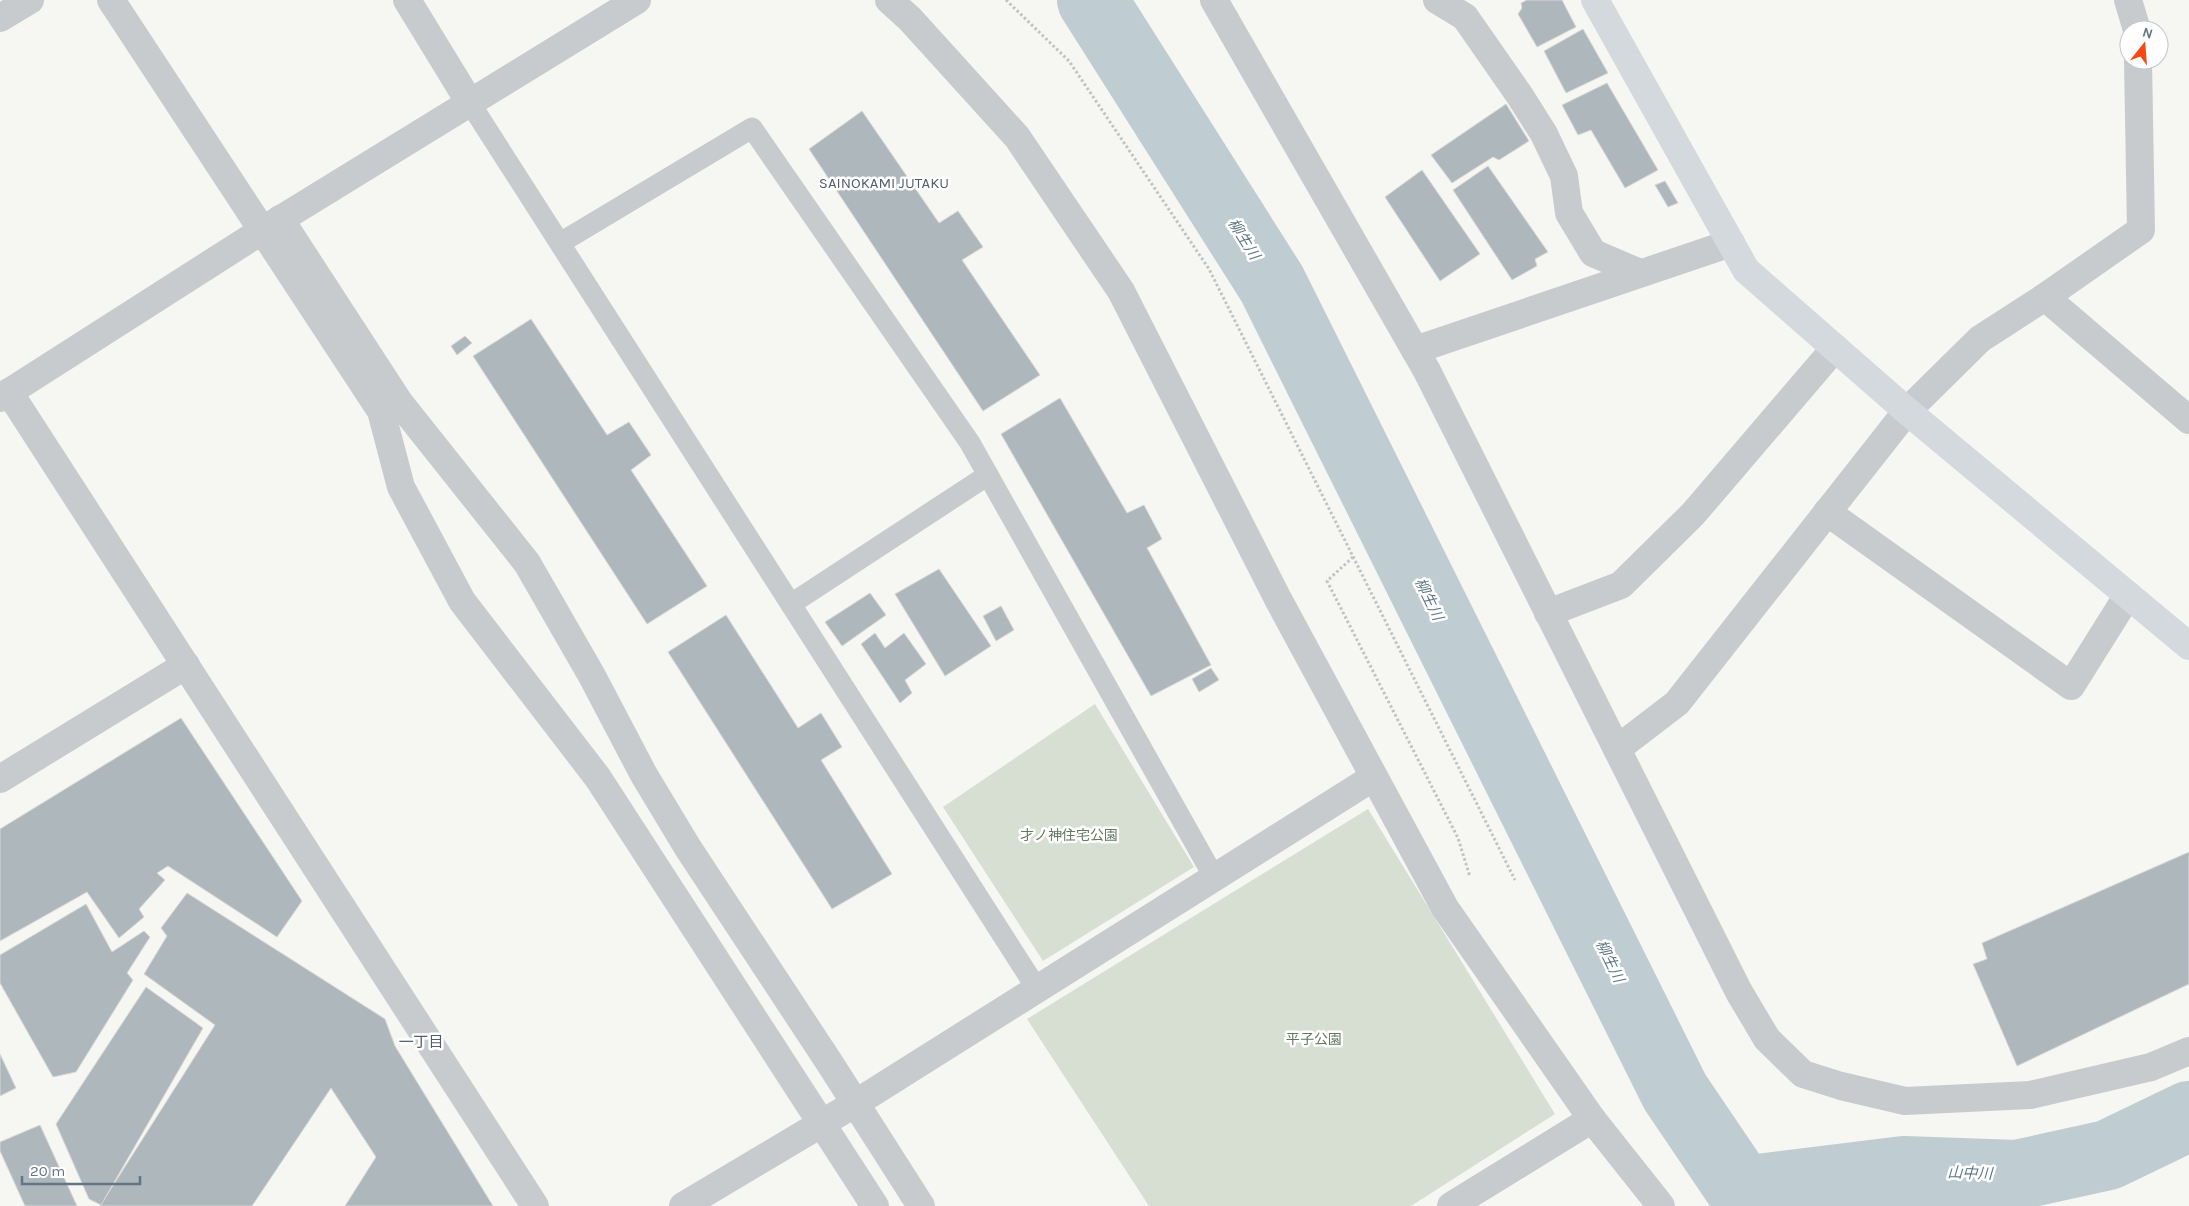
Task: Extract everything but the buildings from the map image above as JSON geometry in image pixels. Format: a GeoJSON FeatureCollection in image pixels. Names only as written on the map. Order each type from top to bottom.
{"type":"FeatureCollection","features":[{"type":"Feature","properties":{"kind":"street"},"geometry":{"type":"LineString","coordinates":[[0,18],[30,0]]}},
{"type":"Feature","properties":{"kind":"street"},"geometry":{"type":"LineString","coordinates":[[111,0],[399,402],[527,562],[592,676],[644,775],[668,816],[856,1103],[921,1206]]}},
{"type":"Feature","properties":{"kind":"street"},"geometry":{"type":"LineString","coordinates":[[407,0],[470,103]]}},
{"type":"Feature","properties":{"kind":"street"},"geometry":{"type":"LineString","coordinates":[[535,1206],[186,665],[5,395],[271,225],[637,0]]}},
{"type":"Feature","properties":{"kind":"street"},"geometry":{"type":"LineString","coordinates":[[889,0],[910,19],[1017,137],[1121,291],[1278,599],[1445,908],[1592,1119],[1661,1206]]}},
{"type":"Feature","properties":{"kind":"street"},"geometry":{"type":"LineString","coordinates":[[1214,0],[1415,350],[1744,1000],[1767,1040],[1802,1074],[1841,1086],[1905,1101],[2030,1095],[2151,1067],[2189,1051]]}},
{"type":"Feature","properties":{"kind":"street"},"geometry":{"type":"LineString","coordinates":[[1438,0],[1465,17],[1544,134],[1564,176],[1569,213],[1593,253],[1640,273]]}},
{"type":"Feature","properties":{"kind":"street"},"geometry":{"type":"LineString","coordinates":[[1595,0],[1746,270],[1907,410],[2189,646]]}},
{"type":"Feature","properties":{"kind":"street"},"geometry":{"type":"LineString","coordinates":[[2128,0],[2134,20]]}},
{"type":"Feature","properties":{"kind":"street"},"geometry":{"type":"LineString","coordinates":[[1617,749],[1678,702],[1907,410],[1980,339],[2045,297],[2141,230],[2138,70]]}},
{"type":"Feature","properties":{"kind":"street"},"geometry":{"type":"LineString","coordinates":[[271,225],[381,411],[401,487],[462,600],[598,778],[875,1206]]}},
{"type":"Feature","properties":{"kind":"street"},"geometry":{"type":"LineString","coordinates":[[1415,350],[1731,242]]}},
{"type":"Feature","properties":{"kind":"street"},"geometry":{"type":"LineString","coordinates":[[2045,297],[2189,420]]}},
{"type":"Feature","properties":{"kind":"street"},"geometry":{"type":"LineString","coordinates":[[1548,613],[1621,585],[1694,514],[1835,348]]}},
{"type":"Feature","properties":{"kind":"street"},"geometry":{"type":"LineString","coordinates":[[1827,512],[2071,686],[2128,595]]}},
{"type":"Feature","properties":{"kind":"street"},"geometry":{"type":"LineString","coordinates":[[0,779],[186,665]]}},
{"type":"Feature","properties":{"kind":"street"},"geometry":{"type":"LineString","coordinates":[[684,1206],[856,1103],[1374,777]]}},
{"type":"Feature","properties":{"kind":"street"},"geometry":{"type":"LineString","coordinates":[[1451,1206],[1592,1119]]}},
{"type":"Feature","properties":{"kind":"lane"},"geometry":{"type":"LineString","coordinates":[[470,103],[1037,989]]}},
{"type":"Feature","properties":{"kind":"lane"},"geometry":{"type":"LineString","coordinates":[[560,243],[752,128],[970,444],[1214,878]]}},
{"type":"Feature","properties":{"kind":"lane"},"geometry":{"type":"LineString","coordinates":[[791,604],[988,475]]}},
{"type":"Feature","properties":{"kind":"path"},"geometry":{"type":"LineString","coordinates":[[1006,0],[1069,61],[1208,269],[1515,880]]}},
{"type":"Feature","properties":{"kind":"path"},"geometry":{"type":"LineString","coordinates":[[1353,557],[1328,581],[1458,838],[1474,890],[1445,908]]}},
{"type":"Feature","properties":{"kind":"green space","name":"才ノ神住宅公園"},"geometry":{"type":"Polygon","coordinates":[[[1095,704],[1194,867],[1043,961],[943,807],[1095,704]]]}},
{"type":"Feature","properties":{"kind":"green space","name":"平子公園"},"geometry":{"type":"Polygon","coordinates":[[[1368,809],[1555,1114],[1411,1206],[1149,1206],[1027,1019],[1368,809]]]}},
{"type":"Feature","properties":{"kind":"waterway","name":"柳生川"},"geometry":{"type":"LineString","coordinates":[[1092,0],[1272,284],[1675,1092],[1751,1206]]}},
{"type":"Feature","properties":{"kind":"waterway","name":"山中川"},"geometry":{"type":"LineString","coordinates":[[1742,1191],[1904,1171],[2017,1175],[2108,1155],[2189,1116]]}},
{"type":"Feature","properties":{"kind":"district","name":"SAINOKAMI JUTAKU"},"geometry":{"type":"Point","coordinates":[884,183]}},
{"type":"Feature","properties":{"kind":"district","name":"一丁目"},"geometry":{"type":"Point","coordinates":[421,1042]}}]}
